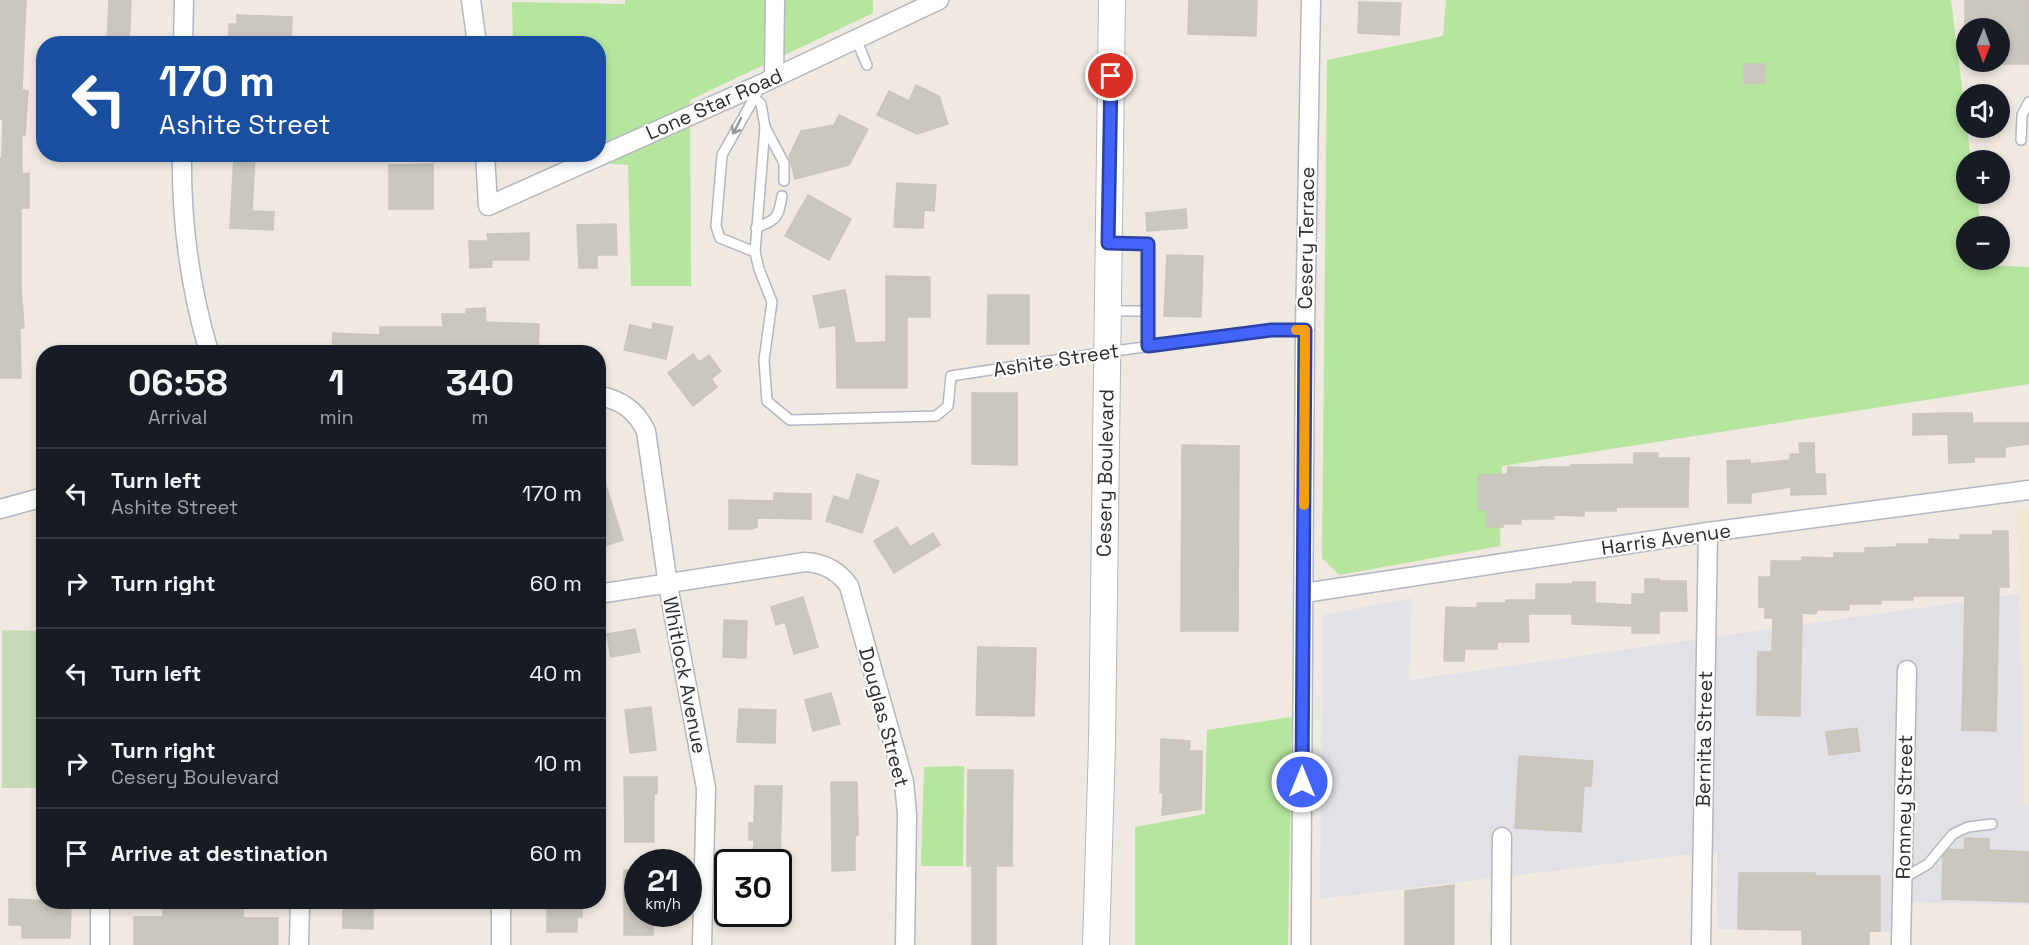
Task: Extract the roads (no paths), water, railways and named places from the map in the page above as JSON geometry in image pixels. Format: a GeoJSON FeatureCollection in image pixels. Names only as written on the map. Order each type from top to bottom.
{"type":"FeatureCollection","features":[{"type":"Feature","properties":{"kind":"main road","name":"Cesery Boulevard"},"geometry":{"type":"LineString","coordinates":[[1096,945],[1102,744],[1112,0]]}},
{"type":"Feature","properties":{"kind":"street"},"geometry":{"type":"LineString","coordinates":[[183,36],[184,0]]}},
{"type":"Feature","properties":{"kind":"street"},"geometry":{"type":"LineString","coordinates":[[471,0],[476,36]]}},
{"type":"Feature","properties":{"kind":"street"},"geometry":{"type":"LineString","coordinates":[[762,91],[775,0]]}},
{"type":"Feature","properties":{"kind":"street","name":"Lone Star Road"},"geometry":{"type":"LineString","coordinates":[[606,156],[762,91],[856,39],[939,0]]}},
{"type":"Feature","properties":{"kind":"street","name":"Cesery Terrace"},"geometry":{"type":"LineString","coordinates":[[1301,945],[1305,330],[1311,0]]}},
{"type":"Feature","properties":{"kind":"street"},"geometry":{"type":"LineString","coordinates":[[182,162],[186,251],[207,345]]}},
{"type":"Feature","properties":{"kind":"street","name":"Lone Star Road"},"geometry":{"type":"LineString","coordinates":[[485,162],[488,206],[593,162]]}},
{"type":"Feature","properties":{"kind":"street","name":"Whitlock Avenue"},"geometry":{"type":"LineString","coordinates":[[606,397],[621,401],[632,410],[646,431],[668,585],[706,788],[702,945]]}},
{"type":"Feature","properties":{"kind":"street","name":"Harris Avenue"},"geometry":{"type":"LineString","coordinates":[[1304,593],[1708,532],[2029,490]]}},
{"type":"Feature","properties":{"kind":"street"},"geometry":{"type":"LineString","coordinates":[[0,509],[36,499]]}},
{"type":"Feature","properties":{"kind":"street","name":"Bernita Street"},"geometry":{"type":"LineString","coordinates":[[1701,945],[1708,532]]}},
{"type":"Feature","properties":{"kind":"street","name":"Douglas Street"},"geometry":{"type":"LineString","coordinates":[[668,585],[805,562],[819,563],[833,570],[849,586],[904,782],[907,814],[905,945]]}},
{"type":"Feature","properties":{"kind":"street"},"geometry":{"type":"LineString","coordinates":[[606,593],[668,585]]}},
{"type":"Feature","properties":{"kind":"street","name":"Romney Street"},"geometry":{"type":"LineString","coordinates":[[1901,945],[1907,670]]}},
{"type":"Feature","properties":{"kind":"street"},"geometry":{"type":"LineString","coordinates":[[1501,945],[1502,837]]}},
{"type":"Feature","properties":{"kind":"street"},"geometry":{"type":"LineString","coordinates":[[100,909],[100,945]]}},
{"type":"Feature","properties":{"kind":"street"},"geometry":{"type":"LineString","coordinates":[[299,945],[300,909]]}},
{"type":"Feature","properties":{"kind":"street"},"geometry":{"type":"LineString","coordinates":[[501,909],[501,945]]}},
{"type":"Feature","properties":{"kind":"lane"},"geometry":{"type":"LineString","coordinates":[[856,39],[867,65]]}},
{"type":"Feature","properties":{"kind":"lane"},"geometry":{"type":"LineString","coordinates":[[762,91],[765,127],[755,252],[720,238],[716,226],[723,155],[743,114],[762,91]]}},
{"type":"Feature","properties":{"kind":"lane"},"geometry":{"type":"LineString","coordinates":[[2021,140],[2022,115],[2029,102]]}},
{"type":"Feature","properties":{"kind":"lane"},"geometry":{"type":"LineString","coordinates":[[765,127],[784,163],[784,181]]}},
{"type":"Feature","properties":{"kind":"lane"},"geometry":{"type":"LineString","coordinates":[[756,228],[774,220],[779,215],[782,196]]}},
{"type":"Feature","properties":{"kind":"lane"},"geometry":{"type":"LineString","coordinates":[[1108,243],[1148,244],[1148,346]]}},
{"type":"Feature","properties":{"kind":"lane","name":"Ashite Street"},"geometry":{"type":"LineString","coordinates":[[755,252],[772,302],[764,360],[767,401],[790,420],[936,416],[948,406],[951,376],[1148,346],[1272,330],[1305,330]]}},
{"type":"Feature","properties":{"kind":"lane"},"geometry":{"type":"LineString","coordinates":[[1107,310],[1147,311]]}},
{"type":"Feature","properties":{"kind":"lane"},"geometry":{"type":"LineString","coordinates":[[1902,879],[1928,864],[1953,834],[1968,827],[1992,824]]}}]}
